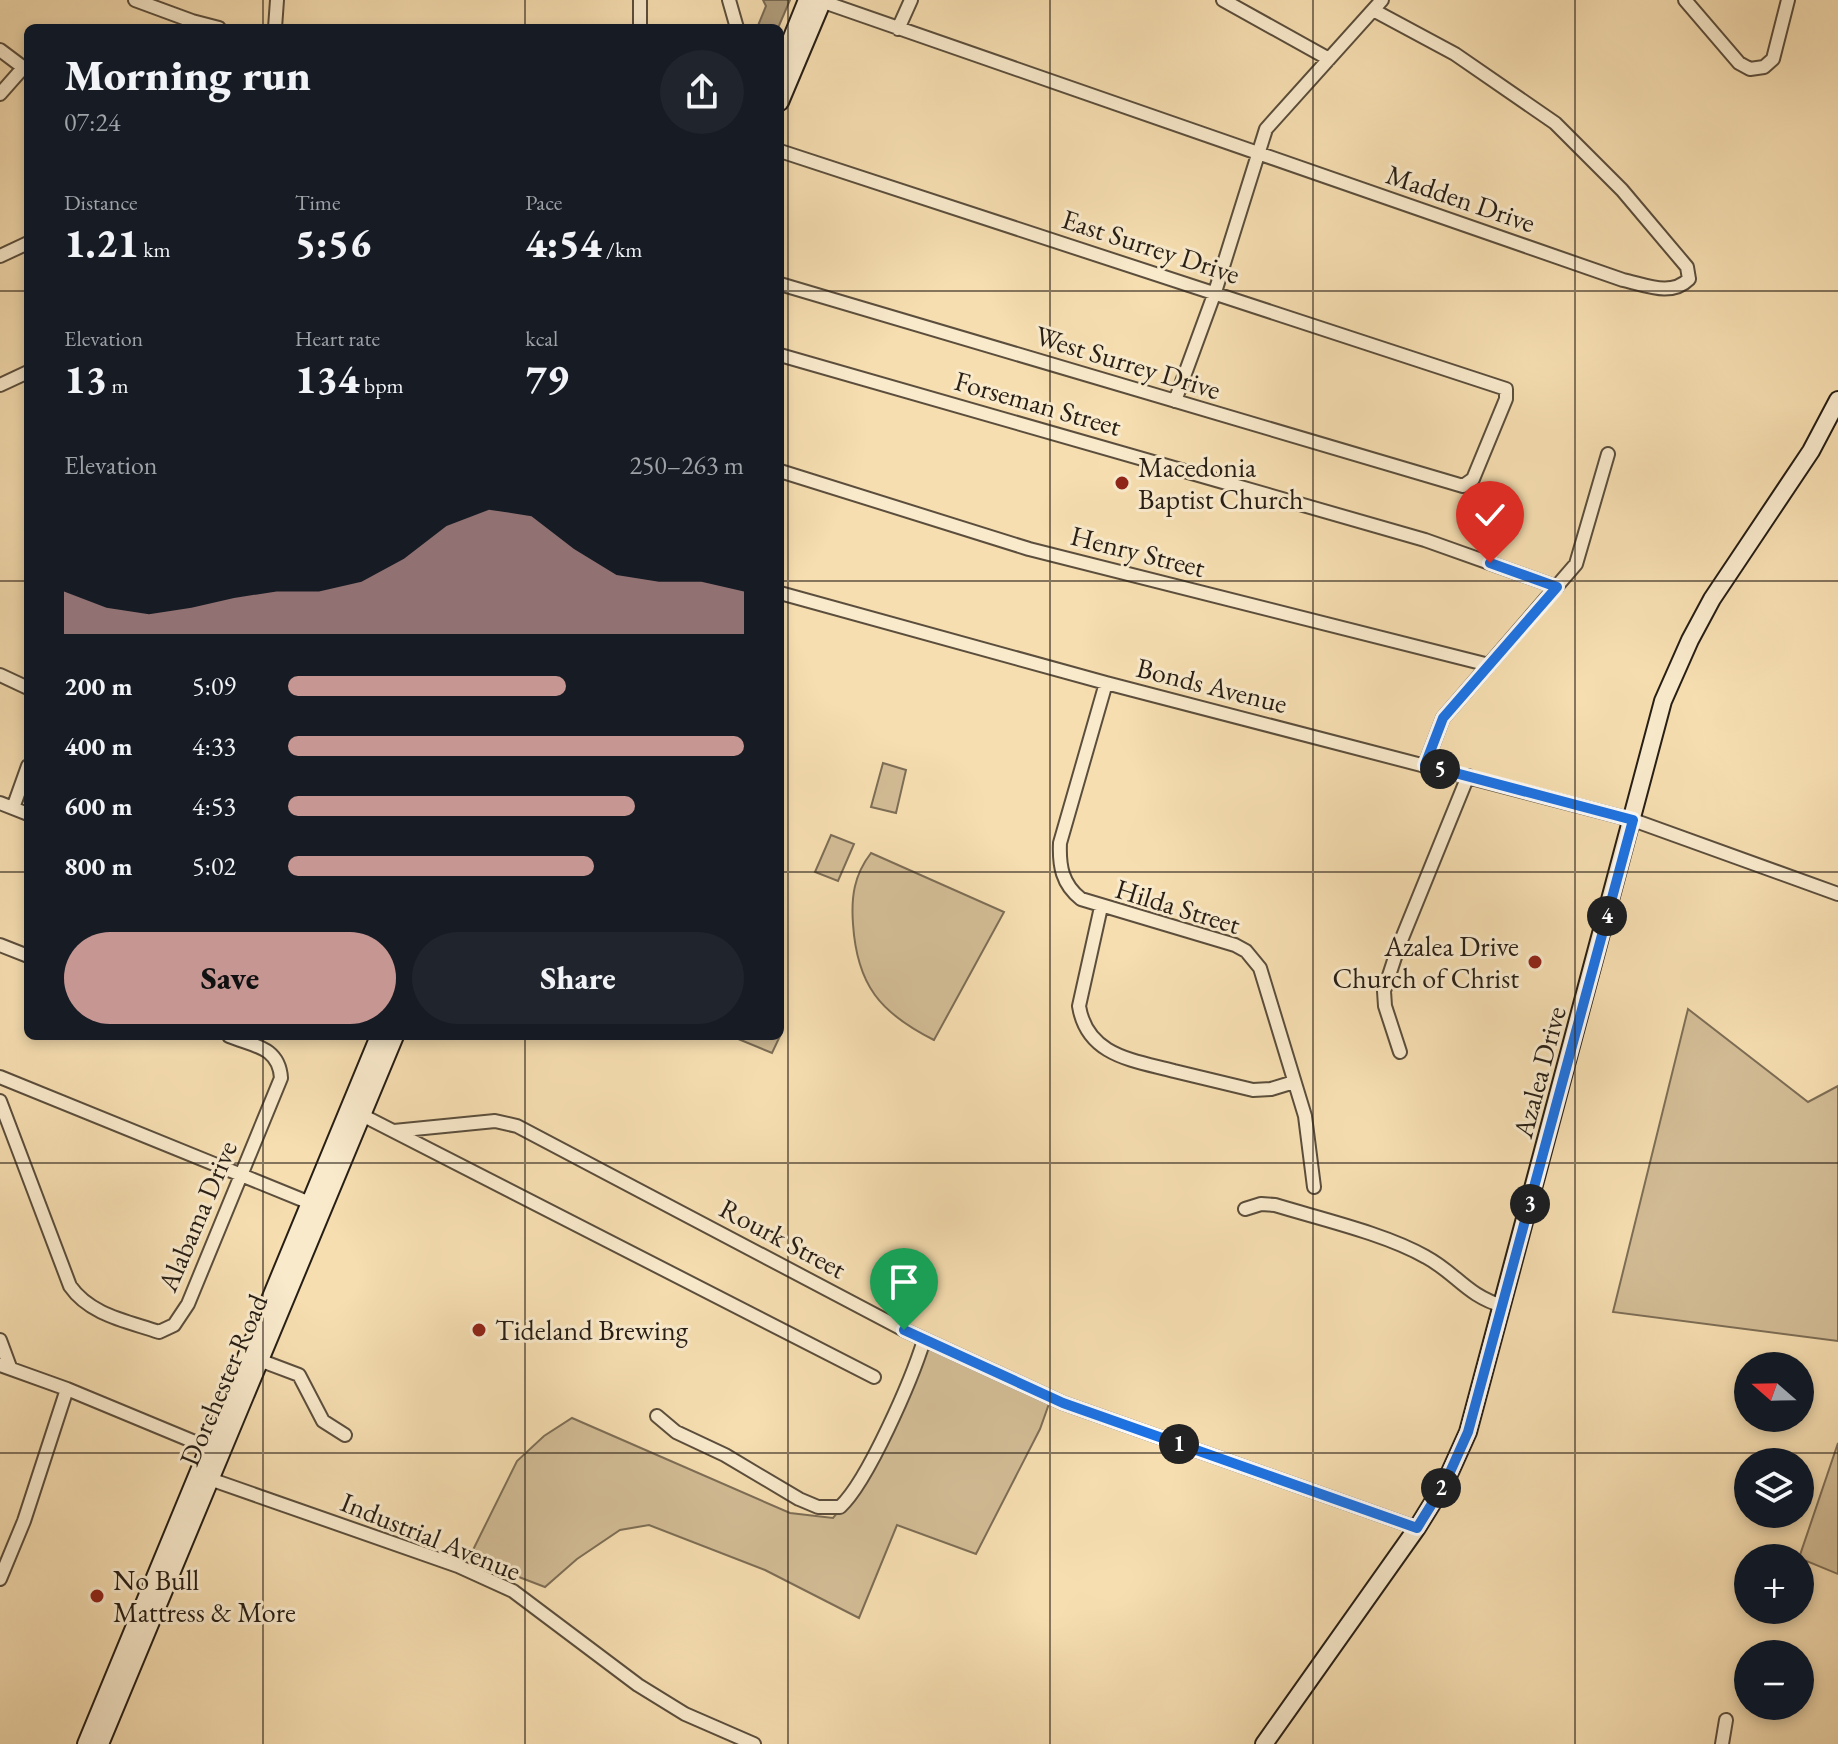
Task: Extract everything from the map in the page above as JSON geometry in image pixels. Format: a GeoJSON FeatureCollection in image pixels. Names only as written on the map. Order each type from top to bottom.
{"type":"FeatureCollection","features":[{"type":"Feature","properties":{"kind":"main road"},"geometry":{"type":"LineString","coordinates":[[784,70],[818,0]]}},
{"type":"Feature","properties":{"kind":"main road","name":"Azalea Drive"},"geometry":{"type":"LineString","coordinates":[[1264,1744],[1417,1528],[1446,1481],[1468,1432],[1663,701],[1712,599],[1811,451],[1838,400]]}},
{"type":"Feature","properties":{"kind":"main road","name":"Dorchester Road"},"geometry":{"type":"LineString","coordinates":[[86,1744],[204,1477],[356,1112],[378,1040]]}},
{"type":"Feature","properties":{"kind":"main road","name":"Dorchester Road"},"geometry":{"type":"LineString","coordinates":[[254,1358],[310,1203],[393,1040]]}},
{"type":"Feature","properties":{"kind":"main road","name":"Dorchester Road"},"geometry":{"type":"LineString","coordinates":[[100,1744],[204,1477]]}},
{"type":"Feature","properties":{"kind":"street"},"geometry":{"type":"LineString","coordinates":[[135,0],[204,24]]}},
{"type":"Feature","properties":{"kind":"street"},"geometry":{"type":"LineString","coordinates":[[275,24],[277,0]]}},
{"type":"Feature","properties":{"kind":"street"},"geometry":{"type":"LineString","coordinates":[[640,0],[640,24]]}},
{"type":"Feature","properties":{"kind":"street"},"geometry":{"type":"LineString","coordinates":[[729,0],[736,24]]}},
{"type":"Feature","properties":{"kind":"street","name":"Madden Drive"},"geometry":{"type":"LineString","coordinates":[[818,0],[1623,280],[1668,290],[1681,287],[1689,279],[1687,267],[1622,190],[1555,123],[1455,54],[1378,6]]}},
{"type":"Feature","properties":{"kind":"street"},"geometry":{"type":"LineString","coordinates":[[898,29],[911,0]]}},
{"type":"Feature","properties":{"kind":"street"},"geometry":{"type":"LineString","coordinates":[[1223,0],[1329,59]]}},
{"type":"Feature","properties":{"kind":"street"},"geometry":{"type":"LineString","coordinates":[[1685,0],[1739,63],[1750,69],[1764,67],[1773,59],[1788,0]]}},
{"type":"Feature","properties":{"kind":"street"},"geometry":{"type":"LineString","coordinates":[[1175,401],[1215,292],[1266,129],[1378,6]]}},
{"type":"Feature","properties":{"kind":"street"},"geometry":{"type":"LineString","coordinates":[[0,50],[24,68]]}},
{"type":"Feature","properties":{"kind":"street"},"geometry":{"type":"LineString","coordinates":[[0,94],[24,72]]}},
{"type":"Feature","properties":{"kind":"street","name":"East Surrey Drive"},"geometry":{"type":"LineString","coordinates":[[784,152],[1506,389],[1506,399],[1473,479],[1463,486]]}},
{"type":"Feature","properties":{"kind":"street"},"geometry":{"type":"LineString","coordinates":[[0,256],[24,245]]}},
{"type":"Feature","properties":{"kind":"street","name":"West Surrey Drive"},"geometry":{"type":"LineString","coordinates":[[784,285],[1463,486]]}},
{"type":"Feature","properties":{"kind":"street","name":"Forseman Street"},"geometry":{"type":"LineString","coordinates":[[784,356],[1425,540],[1557,587]]}},
{"type":"Feature","properties":{"kind":"street"},"geometry":{"type":"LineString","coordinates":[[0,385],[24,374]]}},
{"type":"Feature","properties":{"kind":"street"},"geometry":{"type":"LineString","coordinates":[[1425,765],[1443,718],[1576,564],[1608,454]]}},
{"type":"Feature","properties":{"kind":"street","name":"Henry Street"},"geometry":{"type":"LineString","coordinates":[[784,472],[1029,549],[1489,665]]}},
{"type":"Feature","properties":{"kind":"street","name":"Bonds Avenue"},"geometry":{"type":"LineString","coordinates":[[784,594],[1106,683],[1633,820],[1838,894]]}},
{"type":"Feature","properties":{"kind":"street"},"geometry":{"type":"LineString","coordinates":[[0,675],[24,686]]}},
{"type":"Feature","properties":{"kind":"street","name":"Hilda Street"},"geometry":{"type":"LineString","coordinates":[[1106,683],[1060,843],[1059,863],[1070,890],[1081,899],[1101,907],[1235,945],[1246,951],[1260,968],[1305,1116],[1314,1187]]}},
{"type":"Feature","properties":{"kind":"street"},"geometry":{"type":"LineString","coordinates":[[6,806],[24,773]]}},
{"type":"Feature","properties":{"kind":"street"},"geometry":{"type":"LineString","coordinates":[[1400,1052],[1385,1006],[1384,991],[1398,948],[1468,776]]}},
{"type":"Feature","properties":{"kind":"street"},"geometry":{"type":"LineString","coordinates":[[1101,907],[1079,1006],[1081,1020],[1100,1044],[1125,1058],[1253,1090],[1271,1089],[1294,1082]]}},
{"type":"Feature","properties":{"kind":"street"},"geometry":{"type":"LineString","coordinates":[[0,945],[24,954]]}},
{"type":"Feature","properties":{"kind":"street","name":"Alabama Drive"},"geometry":{"type":"LineString","coordinates":[[0,1101],[70,1286],[89,1307],[159,1332],[174,1325],[188,1304],[281,1078],[280,1064],[273,1054],[239,1040]]}},
{"type":"Feature","properties":{"kind":"street"},"geometry":{"type":"LineString","coordinates":[[0,1077],[310,1203]]}},
{"type":"Feature","properties":{"kind":"street"},"geometry":{"type":"LineString","coordinates":[[356,1112],[874,1377]]}},
{"type":"Feature","properties":{"kind":"street","name":"Rourk Street"},"geometry":{"type":"LineString","coordinates":[[394,1131],[495,1121],[517,1126],[924,1340],[1063,1403],[1417,1528]]}},
{"type":"Feature","properties":{"kind":"street"},"geometry":{"type":"LineString","coordinates":[[1245,1209],[1261,1204],[1275,1205],[1397,1244],[1430,1258],[1477,1296],[1503,1306]]}},
{"type":"Feature","properties":{"kind":"street"},"geometry":{"type":"LineString","coordinates":[[0,1340],[5,1366],[215,1451]]}},
{"type":"Feature","properties":{"kind":"street"},"geometry":{"type":"LineString","coordinates":[[657,1416],[676,1432],[725,1455],[799,1499],[818,1507],[840,1507],[851,1497],[874,1452],[916,1366],[924,1340]]}},
{"type":"Feature","properties":{"kind":"street"},"geometry":{"type":"LineString","coordinates":[[254,1358],[299,1375],[323,1421],[345,1435]]}},
{"type":"Feature","properties":{"kind":"street"},"geometry":{"type":"LineString","coordinates":[[0,1579],[24,1521],[67,1389]]}},
{"type":"Feature","properties":{"kind":"street","name":"Industrial Avenue"},"geometry":{"type":"LineString","coordinates":[[204,1477],[458,1566],[513,1591],[638,1685],[685,1714],[754,1744]]}},
{"type":"Feature","properties":{"kind":"street"},"geometry":{"type":"LineString","coordinates":[[1722,1744],[1726,1720]]}},
{"type":"Feature","properties":{"kind":"shaded area"},"geometry":{"type":"Polygon","coordinates":[[[763,0],[790,0],[780,24],[759,24],[766,6],[763,0]]]}},
{"type":"Feature","properties":{"kind":"shaded area"},"geometry":{"type":"Polygon","coordinates":[[[883,763],[906,770],[896,813],[871,807],[883,763]]]}},
{"type":"Feature","properties":{"kind":"shaded area"},"geometry":{"type":"Polygon","coordinates":[[[831,835],[854,844],[838,881],[815,872],[831,835]]]}},
{"type":"Feature","properties":{"kind":"shaded area"},"geometry":{"type":"Polygon","coordinates":[[[871,853],[1004,912],[934,1040],[886,1008],[866,980],[860,964],[855,945],[853,895],[857,878],[871,853]]]}},
{"type":"Feature","properties":{"kind":"shaded area"},"geometry":{"type":"Polygon","coordinates":[[[1688,1009],[1808,1102],[1838,1086],[1838,1341],[1613,1312],[1688,1009]]]}},
{"type":"Feature","properties":{"kind":"shaded area"},"geometry":{"type":"Polygon","coordinates":[[[741,1040],[778,1040],[772,1053],[741,1040]]]}},
{"type":"Feature","properties":{"kind":"shaded area"},"geometry":{"type":"Polygon","coordinates":[[[924,1340],[1051,1398],[1040,1429],[976,1554],[897,1525],[859,1618],[765,1570],[649,1525],[620,1530],[577,1559],[545,1587],[469,1558],[517,1461],[544,1436],[572,1418],[790,1513],[833,1518],[851,1497],[924,1340]]]}},
{"type":"Feature","properties":{"kind":"shaded area"},"geometry":{"type":"Polygon","coordinates":[[[1838,1443],[1838,1574],[1814,1564],[1814,1544],[1804,1544],[1809,1528],[1814,1528],[1814,1514],[1838,1443]]]}},
{"type":"Feature","properties":{"kind":"place","name":"Macedonia Baptist Church"},"geometry":{"type":"Point","coordinates":[1122,483]}},
{"type":"Feature","properties":{"kind":"place","name":"Azalea Drive Church of Christ"},"geometry":{"type":"Point","coordinates":[1535,962]}},
{"type":"Feature","properties":{"kind":"place","name":"Tideland Brewing"},"geometry":{"type":"Point","coordinates":[479,1330]}},
{"type":"Feature","properties":{"kind":"place","name":"No Bull Mattress & More"},"geometry":{"type":"Point","coordinates":[97,1596]}},
{"type":"Feature","properties":{"kind":"route"},"geometry":{"type":"LineString","coordinates":[[904,1330],[1063,1403],[1417,1528],[1446,1481],[1468,1432],[1633,820],[1425,765],[1443,718],[1557,587],[1490,563]]}}]}
